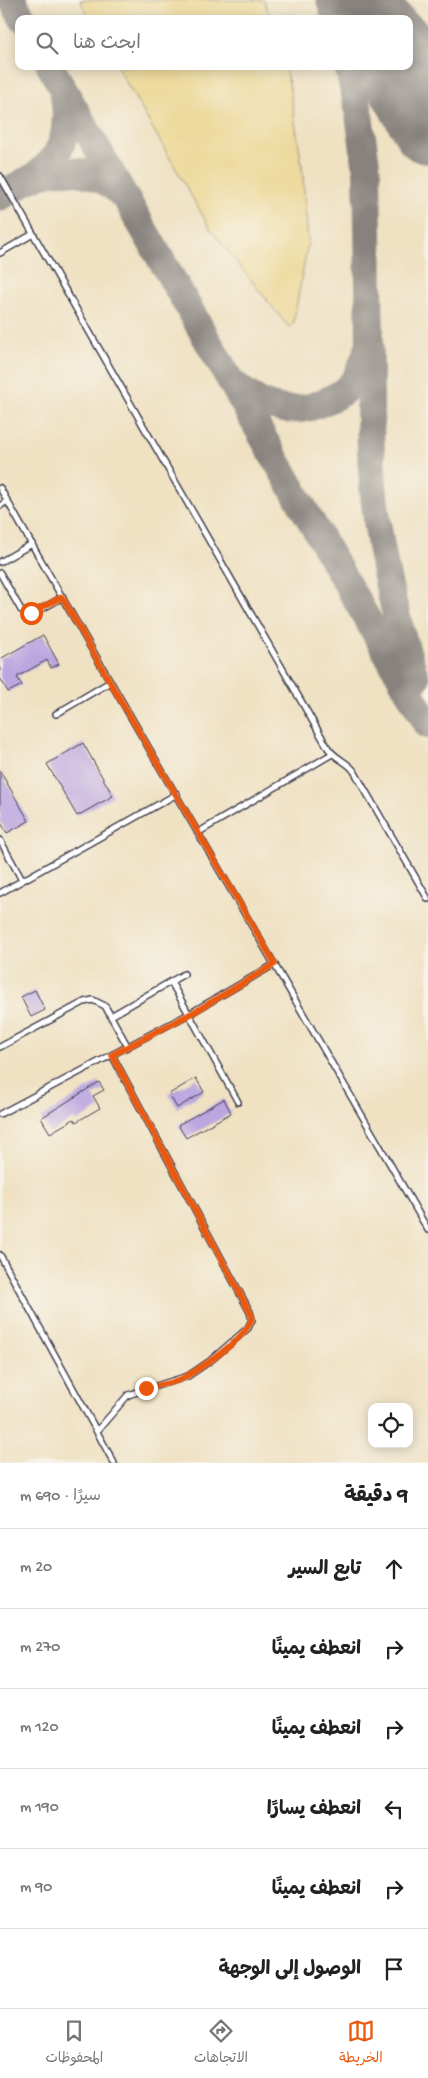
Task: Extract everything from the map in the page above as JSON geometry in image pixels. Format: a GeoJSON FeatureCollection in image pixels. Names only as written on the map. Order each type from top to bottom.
{"type":"FeatureCollection","features":[{"type":"Feature","properties":{"kind":"lane"},"geometry":{"type":"LineString","coordinates":[[0,176],[332,754],[346,762],[354,771],[428,899]]}},
{"type":"Feature","properties":{"kind":"lane"},"geometry":{"type":"LineString","coordinates":[[0,253],[33,234]]}},
{"type":"Feature","properties":{"kind":"lane"},"geometry":{"type":"LineString","coordinates":[[0,488],[110,682],[177,794],[428,1230]]}},
{"type":"Feature","properties":{"kind":"lane"},"geometry":{"type":"LineString","coordinates":[[0,506],[8,501]]}},
{"type":"Feature","properties":{"kind":"lane"},"geometry":{"type":"LineString","coordinates":[[0,562],[32,544]]}},
{"type":"Feature","properties":{"kind":"lane"},"geometry":{"type":"LineString","coordinates":[[0,573],[21,610],[26,613],[34,612],[62,597]]}},
{"type":"Feature","properties":{"kind":"lane"},"geometry":{"type":"LineString","coordinates":[[56,714],[110,682]]}},
{"type":"Feature","properties":{"kind":"lane"},"geometry":{"type":"LineString","coordinates":[[199,832],[332,754]]}},
{"type":"Feature","properties":{"kind":"lane"},"geometry":{"type":"LineString","coordinates":[[0,893],[177,794]]}},
{"type":"Feature","properties":{"kind":"lane"},"geometry":{"type":"LineString","coordinates":[[0,840],[22,880]]}},
{"type":"Feature","properties":{"kind":"lane"},"geometry":{"type":"LineString","coordinates":[[0,1114],[189,1014],[275,964]]}},
{"type":"Feature","properties":{"kind":"lane"},"geometry":{"type":"LineString","coordinates":[[111,1016],[184,974]]}},
{"type":"Feature","properties":{"kind":"lane"},"geometry":{"type":"LineString","coordinates":[[170,982],[238,1102]]}},
{"type":"Feature","properties":{"kind":"lane"},"geometry":{"type":"LineString","coordinates":[[0,1047],[88,1000],[102,1003],[128,1046]]}},
{"type":"Feature","properties":{"kind":"lane"},"geometry":{"type":"LineString","coordinates":[[97,1431],[128,1394],[176,1381],[200,1369],[248,1328],[252,1320],[250,1312],[112,1055]]}},
{"type":"Feature","properties":{"kind":"lane"},"geometry":{"type":"LineString","coordinates":[[0,1255],[114,1463]]}},
{"type":"Feature","properties":{"kind":"sand"},"geometry":{"type":"Polygon","coordinates":[[[80,0],[264,0],[270,15],[88,15],[80,0]]]}},
{"type":"Feature","properties":{"kind":"sand"},"geometry":{"type":"Polygon","coordinates":[[[119,70],[285,70],[289,83],[302,166],[308,242],[293,325],[289,327],[286,324],[211,230],[119,70]]]}},
{"type":"Feature","properties":{"kind":"building"},"geometry":{"type":"Polygon","coordinates":[[[43,635],[59,664],[51,668],[47,660],[17,677],[22,685],[8,692],[0,678],[0,659],[43,635]]]}},
{"type":"Feature","properties":{"kind":"building"},"geometry":{"type":"Polygon","coordinates":[[[83,743],[113,796],[77,816],[47,764],[83,743]]]}},
{"type":"Feature","properties":{"kind":"building"},"geometry":{"type":"Polygon","coordinates":[[[0,771],[29,821],[7,833],[0,821],[0,771]]]}},
{"type":"Feature","properties":{"kind":"building"},"geometry":{"type":"Polygon","coordinates":[[[35,990],[45,1010],[31,1017],[21,997],[35,990]]]}},
{"type":"Feature","properties":{"kind":"building"},"geometry":{"type":"Polygon","coordinates":[[[196,1078],[204,1092],[177,1108],[169,1094],[196,1078]]]}},
{"type":"Feature","properties":{"kind":"building"},"geometry":{"type":"Polygon","coordinates":[[[99,1082],[104,1090],[93,1096],[100,1108],[76,1122],[74,1119],[50,1133],[41,1118],[99,1082]]]}},
{"type":"Feature","properties":{"kind":"building"},"geometry":{"type":"Polygon","coordinates":[[[224,1099],[231,1113],[186,1138],[178,1125],[224,1099]]]}},
{"type":"Feature","properties":{"kind":"taxiway"},"geometry":{"type":"LineString","coordinates":[[12,0],[21,15]]}},
{"type":"Feature","properties":{"kind":"taxiway"},"geometry":{"type":"LineString","coordinates":[[330,0],[335,15]]}},
{"type":"Feature","properties":{"kind":"taxiway"},"geometry":{"type":"LineString","coordinates":[[383,0],[398,15]]}},
{"type":"Feature","properties":{"kind":"taxiway"},"geometry":{"type":"LineString","coordinates":[[413,30],[428,43]]}},
{"type":"Feature","properties":{"kind":"taxiway"},"geometry":{"type":"LineString","coordinates":[[52,70],[428,725]]}},
{"type":"Feature","properties":{"kind":"taxiway"},"geometry":{"type":"LineString","coordinates":[[237,386],[258,401],[281,408],[304,408],[316,405],[338,395],[351,385],[361,368],[370,344],[367,171],[358,108],[349,70]]}},
{"type":"Feature","properties":{"kind":"taxiway"},"geometry":{"type":"LineString","coordinates":[[34,177],[52,161],[62,143],[66,118],[63,92]]}},
{"type":"Feature","properties":{"kind":"taxiway"},"geometry":{"type":"LineString","coordinates":[[0,197],[25,181],[45,173],[57,171],[80,172],[91,175],[112,186],[121,194]]}},
{"type":"Feature","properties":{"kind":"taxiway"},"geometry":{"type":"LineString","coordinates":[[370,352],[371,457],[374,499],[392,600],[416,679]]}},
{"type":"Feature","properties":{"kind":"runway"},"geometry":{"type":"LineString","coordinates":[[354,0],[363,15]]}},
{"type":"Feature","properties":{"kind":"runway"},"geometry":{"type":"LineString","coordinates":[[394,70],[428,129]]}},
{"type":"Feature","properties":{"kind":"route"},"geometry":{"type":"LineString","coordinates":[[31,613],[62,597],[275,964],[196,1011],[112,1055],[252,1316],[248,1328],[200,1369],[176,1381],[146,1388]]}}]}
